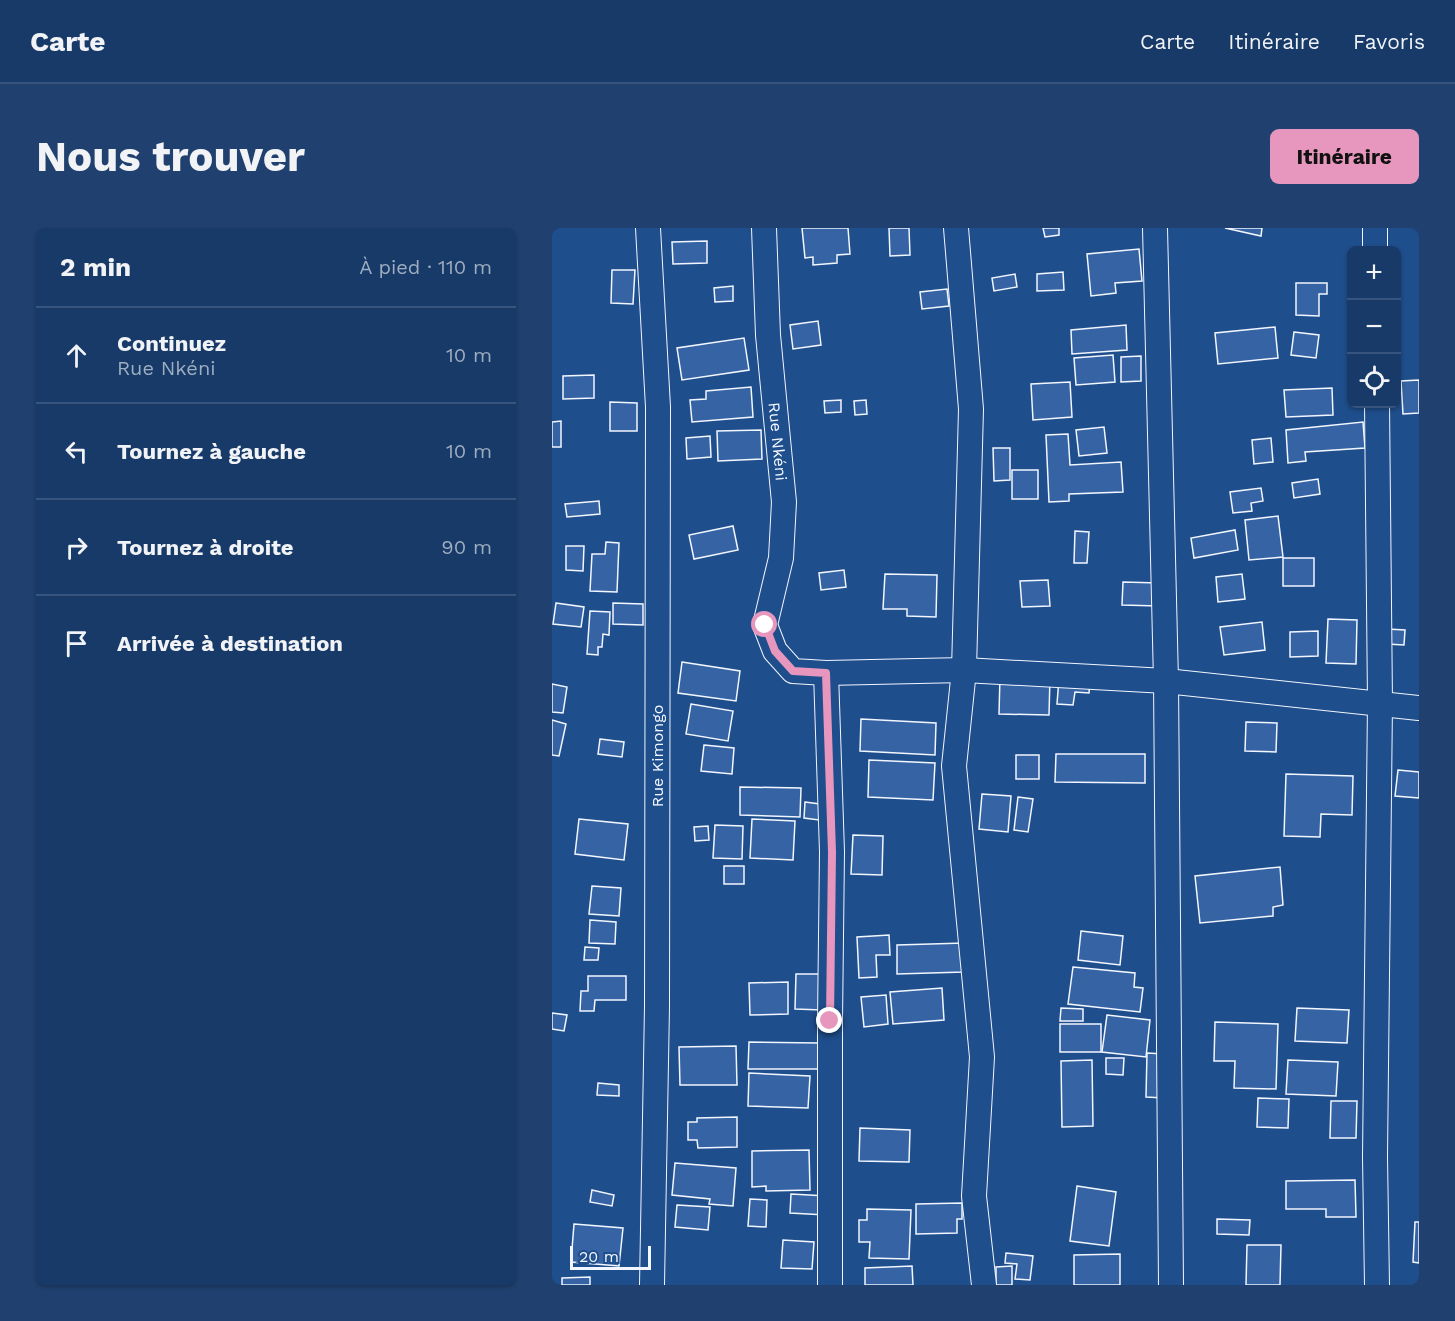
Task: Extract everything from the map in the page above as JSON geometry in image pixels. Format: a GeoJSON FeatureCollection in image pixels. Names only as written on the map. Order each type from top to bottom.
{"type":"FeatureCollection","features":[{"type":"Feature","properties":{"kind":"street","name":"Rue Kimongo"},"geometry":{"type":"LineString","coordinates":[[648,228],[658,407],[657,1006],[652,1285]]}},
{"type":"Feature","properties":{"kind":"street","name":"Rue Nkéni"},"geometry":{"type":"LineString","coordinates":[[764,228],[768,335],[784,502],[781,558],[765,625],[775,651],[793,671],[826,673]]}},
{"type":"Feature","properties":{"kind":"street"},"geometry":{"type":"LineString","coordinates":[[956,228],[971,409],[969,568],[964,670],[954,766],[982,1057],[974,1196],[984,1285]]}},
{"type":"Feature","properties":{"kind":"street"},"geometry":{"type":"LineString","coordinates":[[1155,228],[1166,681],[1171,1285]]}},
{"type":"Feature","properties":{"kind":"street"},"geometry":{"type":"LineString","coordinates":[[1375,228],[1375,246]]}},
{"type":"Feature","properties":{"kind":"street"},"geometry":{"type":"LineString","coordinates":[[1377,408],[1380,702],[1375,1157],[1377,1285]]}},
{"type":"Feature","properties":{"kind":"street"},"geometry":{"type":"LineString","coordinates":[[830,1285],[832,852],[826,673],[964,670],[1166,681],[1380,702],[1419,708]]}},
{"type":"Feature","properties":{"kind":"building"},"geometry":{"type":"Polygon","coordinates":[[[802,228],[848,228],[850,254],[837,255],[837,263],[813,265],[813,257],[805,258],[802,228]]]}},
{"type":"Feature","properties":{"kind":"building"},"geometry":{"type":"Polygon","coordinates":[[[889,228],[909,228],[910,255],[890,256],[889,228]]]}},
{"type":"Feature","properties":{"kind":"building"},"geometry":{"type":"Polygon","coordinates":[[[1043,228],[1059,228],[1059,235],[1045,237],[1043,228]]]}},
{"type":"Feature","properties":{"kind":"building"},"geometry":{"type":"Polygon","coordinates":[[[1225,228],[1262,228],[1261,236],[1225,228]]]}},
{"type":"Feature","properties":{"kind":"building"},"geometry":{"type":"Polygon","coordinates":[[[707,241],[707,263],[673,264],[672,242],[707,241]]]}},
{"type":"Feature","properties":{"kind":"building"},"geometry":{"type":"Polygon","coordinates":[[[1139,249],[1142,281],[1115,283],[1116,293],[1091,296],[1087,254],[1139,249]]]}},
{"type":"Feature","properties":{"kind":"building"},"geometry":{"type":"Polygon","coordinates":[[[612,270],[635,270],[633,304],[611,303],[612,270]]]}},
{"type":"Feature","properties":{"kind":"building"},"geometry":{"type":"Polygon","coordinates":[[[1063,272],[1064,290],[1037,291],[1037,274],[1063,272]]]}},
{"type":"Feature","properties":{"kind":"building"},"geometry":{"type":"Polygon","coordinates":[[[1015,274],[1017,287],[994,291],[992,278],[1015,274]]]}},
{"type":"Feature","properties":{"kind":"building"},"geometry":{"type":"Polygon","coordinates":[[[1296,283],[1327,283],[1327,294],[1319,294],[1319,316],[1296,315],[1296,283]]]}},
{"type":"Feature","properties":{"kind":"building"},"geometry":{"type":"Polygon","coordinates":[[[733,286],[733,301],[715,302],[714,288],[733,286]]]}},
{"type":"Feature","properties":{"kind":"building"},"geometry":{"type":"Polygon","coordinates":[[[947,289],[949,306],[922,309],[920,292],[947,289]]]}},
{"type":"Feature","properties":{"kind":"building"},"geometry":{"type":"Polygon","coordinates":[[[818,321],[821,345],[793,349],[790,325],[818,321]]]}},
{"type":"Feature","properties":{"kind":"building"},"geometry":{"type":"Polygon","coordinates":[[[1126,325],[1127,350],[1072,354],[1071,330],[1126,325]]]}},
{"type":"Feature","properties":{"kind":"building"},"geometry":{"type":"Polygon","coordinates":[[[1275,327],[1278,358],[1218,364],[1215,333],[1275,327]]]}},
{"type":"Feature","properties":{"kind":"building"},"geometry":{"type":"Polygon","coordinates":[[[1294,332],[1319,335],[1316,358],[1291,355],[1294,332]]]}},
{"type":"Feature","properties":{"kind":"building"},"geometry":{"type":"Polygon","coordinates":[[[744,338],[749,370],[682,380],[677,348],[744,338]]]}},
{"type":"Feature","properties":{"kind":"building"},"geometry":{"type":"Polygon","coordinates":[[[1113,355],[1115,382],[1076,385],[1074,358],[1113,355]]]}},
{"type":"Feature","properties":{"kind":"building"},"geometry":{"type":"Polygon","coordinates":[[[1141,356],[1141,381],[1121,382],[1121,357],[1141,356]]]}},
{"type":"Feature","properties":{"kind":"building"},"geometry":{"type":"Polygon","coordinates":[[[594,375],[594,398],[563,399],[563,376],[594,375]]]}},
{"type":"Feature","properties":{"kind":"building"},"geometry":{"type":"Polygon","coordinates":[[[1419,380],[1419,413],[1403,414],[1401,381],[1419,380]]]}},
{"type":"Feature","properties":{"kind":"building"},"geometry":{"type":"Polygon","coordinates":[[[1070,382],[1072,417],[1033,420],[1031,384],[1070,382]]]}},
{"type":"Feature","properties":{"kind":"building"},"geometry":{"type":"Polygon","coordinates":[[[751,387],[753,417],[692,422],[690,400],[706,399],[706,391],[751,387]]]}},
{"type":"Feature","properties":{"kind":"building"},"geometry":{"type":"Polygon","coordinates":[[[1332,388],[1333,415],[1286,417],[1284,390],[1332,388]]]}},
{"type":"Feature","properties":{"kind":"building"},"geometry":{"type":"Polygon","coordinates":[[[841,400],[841,412],[825,413],[824,401],[841,400]]]}},
{"type":"Feature","properties":{"kind":"building"},"geometry":{"type":"Polygon","coordinates":[[[866,400],[867,414],[855,415],[854,401],[866,400]]]}},
{"type":"Feature","properties":{"kind":"building"},"geometry":{"type":"Polygon","coordinates":[[[610,402],[637,403],[637,431],[610,431],[610,402]]]}},
{"type":"Feature","properties":{"kind":"building"},"geometry":{"type":"Polygon","coordinates":[[[561,421],[561,447],[552,447],[552,422],[561,421]]]}},
{"type":"Feature","properties":{"kind":"building"},"geometry":{"type":"Polygon","coordinates":[[[1363,422],[1365,448],[1305,452],[1306,461],[1288,463],[1286,430],[1363,422]]]}},
{"type":"Feature","properties":{"kind":"building"},"geometry":{"type":"Polygon","coordinates":[[[1104,427],[1107,453],[1079,456],[1076,430],[1104,427]]]}},
{"type":"Feature","properties":{"kind":"building"},"geometry":{"type":"Polygon","coordinates":[[[761,430],[762,459],[718,461],[717,431],[761,430]]]}},
{"type":"Feature","properties":{"kind":"building"},"geometry":{"type":"Polygon","coordinates":[[[1068,434],[1070,465],[1121,462],[1123,492],[1069,494],[1069,501],[1049,502],[1046,435],[1068,434]]]}},
{"type":"Feature","properties":{"kind":"building"},"geometry":{"type":"Polygon","coordinates":[[[710,436],[711,457],[687,459],[686,438],[710,436]]]}},
{"type":"Feature","properties":{"kind":"building"},"geometry":{"type":"Polygon","coordinates":[[[1271,438],[1273,462],[1254,464],[1252,440],[1271,438]]]}},
{"type":"Feature","properties":{"kind":"building"},"geometry":{"type":"Polygon","coordinates":[[[993,448],[1010,448],[1010,480],[994,481],[993,448]]]}},
{"type":"Feature","properties":{"kind":"building"},"geometry":{"type":"Polygon","coordinates":[[[1012,470],[1038,470],[1038,499],[1012,499],[1012,470]]]}},
{"type":"Feature","properties":{"kind":"building"},"geometry":{"type":"Polygon","coordinates":[[[1318,479],[1320,494],[1294,498],[1292,483],[1318,479]]]}},
{"type":"Feature","properties":{"kind":"building"},"geometry":{"type":"Polygon","coordinates":[[[1261,488],[1263,501],[1251,503],[1252,511],[1233,513],[1230,492],[1261,488]]]}},
{"type":"Feature","properties":{"kind":"building"},"geometry":{"type":"Polygon","coordinates":[[[599,501],[600,514],[567,517],[565,504],[599,501]]]}},
{"type":"Feature","properties":{"kind":"building"},"geometry":{"type":"Polygon","coordinates":[[[1278,516],[1283,557],[1249,560],[1245,520],[1278,516]]]}},
{"type":"Feature","properties":{"kind":"building"},"geometry":{"type":"Polygon","coordinates":[[[733,526],[738,550],[694,559],[689,535],[733,526]]]}},
{"type":"Feature","properties":{"kind":"building"},"geometry":{"type":"Polygon","coordinates":[[[1235,530],[1238,550],[1194,558],[1191,538],[1235,530]]]}},
{"type":"Feature","properties":{"kind":"building"},"geometry":{"type":"Polygon","coordinates":[[[1075,531],[1089,532],[1087,563],[1074,563],[1075,531]]]}},
{"type":"Feature","properties":{"kind":"building"},"geometry":{"type":"Polygon","coordinates":[[[606,542],[619,543],[617,592],[590,591],[592,554],[605,554],[606,542]]]}},
{"type":"Feature","properties":{"kind":"building"},"geometry":{"type":"Polygon","coordinates":[[[566,546],[584,546],[583,571],[566,570],[566,546]]]}},
{"type":"Feature","properties":{"kind":"building"},"geometry":{"type":"Polygon","coordinates":[[[1283,558],[1314,558],[1314,586],[1283,586],[1283,558]]]}},
{"type":"Feature","properties":{"kind":"building"},"geometry":{"type":"Polygon","coordinates":[[[844,570],[846,587],[821,590],[819,573],[844,570]]]}},
{"type":"Feature","properties":{"kind":"building"},"geometry":{"type":"Polygon","coordinates":[[[885,574],[937,575],[936,617],[907,616],[907,609],[883,609],[885,574]]]}},
{"type":"Feature","properties":{"kind":"building"},"geometry":{"type":"Polygon","coordinates":[[[1242,574],[1245,599],[1218,602],[1216,577],[1242,574]]]}},
{"type":"Feature","properties":{"kind":"building"},"geometry":{"type":"Polygon","coordinates":[[[1048,580],[1050,606],[1022,607],[1020,581],[1048,580]]]}},
{"type":"Feature","properties":{"kind":"building"},"geometry":{"type":"Polygon","coordinates":[[[1123,582],[1159,583],[1158,606],[1122,605],[1123,582]]]}},
{"type":"Feature","properties":{"kind":"building"},"geometry":{"type":"Polygon","coordinates":[[[556,603],[584,607],[581,627],[553,624],[556,603]]]}},
{"type":"Feature","properties":{"kind":"building"},"geometry":{"type":"Polygon","coordinates":[[[613,603],[643,604],[643,625],[613,624],[613,603]]]}},
{"type":"Feature","properties":{"kind":"building"},"geometry":{"type":"Polygon","coordinates":[[[590,611],[610,612],[609,635],[603,634],[602,647],[598,647],[598,655],[587,654],[590,611]]]}},
{"type":"Feature","properties":{"kind":"building"},"geometry":{"type":"Polygon","coordinates":[[[1328,619],[1357,620],[1356,664],[1326,663],[1328,619]]]}},
{"type":"Feature","properties":{"kind":"building"},"geometry":{"type":"Polygon","coordinates":[[[1262,622],[1265,650],[1224,655],[1220,627],[1262,622]]]}},
{"type":"Feature","properties":{"kind":"building"},"geometry":{"type":"Polygon","coordinates":[[[1387,629],[1405,630],[1404,645],[1387,644],[1387,629]]]}},
{"type":"Feature","properties":{"kind":"building"},"geometry":{"type":"Polygon","coordinates":[[[1318,631],[1318,656],[1290,657],[1290,632],[1318,631]]]}},
{"type":"Feature","properties":{"kind":"building"},"geometry":{"type":"Polygon","coordinates":[[[682,662],[740,671],[736,701],[678,693],[682,662]]]}},
{"type":"Feature","properties":{"kind":"building"},"geometry":{"type":"Polygon","coordinates":[[[1000,676],[1050,677],[1049,715],[999,714],[1000,676]]]}},
{"type":"Feature","properties":{"kind":"building"},"geometry":{"type":"Polygon","coordinates":[[[1059,678],[1090,680],[1089,693],[1075,692],[1073,705],[1057,704],[1059,678]]]}},
{"type":"Feature","properties":{"kind":"building"},"geometry":{"type":"Polygon","coordinates":[[[552,684],[567,687],[563,713],[552,712],[552,684]]]}},
{"type":"Feature","properties":{"kind":"building"},"geometry":{"type":"Polygon","coordinates":[[[691,704],[733,711],[728,741],[686,734],[691,704]]]}},
{"type":"Feature","properties":{"kind":"building"},"geometry":{"type":"Polygon","coordinates":[[[861,719],[936,723],[935,755],[860,751],[861,719]]]}},
{"type":"Feature","properties":{"kind":"building"},"geometry":{"type":"Polygon","coordinates":[[[552,720],[566,724],[559,756],[552,755],[552,720]]]}},
{"type":"Feature","properties":{"kind":"building"},"geometry":{"type":"Polygon","coordinates":[[[1246,722],[1277,723],[1276,752],[1245,751],[1246,722]]]}},
{"type":"Feature","properties":{"kind":"building"},"geometry":{"type":"Polygon","coordinates":[[[600,739],[624,742],[622,757],[598,754],[600,739]]]}},
{"type":"Feature","properties":{"kind":"building"},"geometry":{"type":"Polygon","coordinates":[[[704,745],[734,748],[732,774],[701,771],[704,745]]]}},
{"type":"Feature","properties":{"kind":"building"},"geometry":{"type":"Polygon","coordinates":[[[1056,754],[1145,754],[1145,783],[1055,782],[1056,754]]]}},
{"type":"Feature","properties":{"kind":"building"},"geometry":{"type":"Polygon","coordinates":[[[1016,755],[1039,755],[1039,779],[1016,779],[1016,755]]]}},
{"type":"Feature","properties":{"kind":"building"},"geometry":{"type":"Polygon","coordinates":[[[869,760],[935,763],[933,800],[868,797],[869,760]]]}},
{"type":"Feature","properties":{"kind":"building"},"geometry":{"type":"Polygon","coordinates":[[[1398,770],[1419,772],[1419,798],[1395,796],[1398,770]]]}},
{"type":"Feature","properties":{"kind":"building"},"geometry":{"type":"Polygon","coordinates":[[[1286,774],[1353,776],[1352,815],[1321,814],[1320,837],[1284,836],[1286,774]]]}},
{"type":"Feature","properties":{"kind":"building"},"geometry":{"type":"Polygon","coordinates":[[[740,787],[801,788],[800,817],[740,815],[740,787]]]}},
{"type":"Feature","properties":{"kind":"building"},"geometry":{"type":"Polygon","coordinates":[[[982,794],[1011,796],[1008,832],[979,829],[982,794]]]}},
{"type":"Feature","properties":{"kind":"building"},"geometry":{"type":"Polygon","coordinates":[[[1018,797],[1033,799],[1028,832],[1014,830],[1018,797]]]}},
{"type":"Feature","properties":{"kind":"building"},"geometry":{"type":"Polygon","coordinates":[[[805,802],[820,804],[819,820],[804,818],[805,802]]]}},
{"type":"Feature","properties":{"kind":"building"},"geometry":{"type":"Polygon","coordinates":[[[579,819],[628,824],[624,860],[575,854],[579,819]]]}},
{"type":"Feature","properties":{"kind":"building"},"geometry":{"type":"Polygon","coordinates":[[[752,819],[795,821],[793,860],[750,858],[752,819]]]}},
{"type":"Feature","properties":{"kind":"building"},"geometry":{"type":"Polygon","coordinates":[[[715,825],[743,826],[742,859],[713,858],[715,825]]]}},
{"type":"Feature","properties":{"kind":"building"},"geometry":{"type":"Polygon","coordinates":[[[708,826],[709,840],[695,841],[694,827],[708,826]]]}},
{"type":"Feature","properties":{"kind":"building"},"geometry":{"type":"Polygon","coordinates":[[[853,835],[883,836],[882,875],[851,874],[853,835]]]}},
{"type":"Feature","properties":{"kind":"building"},"geometry":{"type":"Polygon","coordinates":[[[724,866],[744,866],[744,884],[724,884],[724,866]]]}},
{"type":"Feature","properties":{"kind":"building"},"geometry":{"type":"Polygon","coordinates":[[[1280,867],[1283,905],[1273,907],[1273,916],[1200,923],[1195,876],[1280,867]]]}},
{"type":"Feature","properties":{"kind":"building"},"geometry":{"type":"Polygon","coordinates":[[[592,886],[621,888],[619,916],[589,914],[592,886]]]}},
{"type":"Feature","properties":{"kind":"building"},"geometry":{"type":"Polygon","coordinates":[[[590,920],[616,922],[615,944],[589,943],[590,920]]]}},
{"type":"Feature","properties":{"kind":"building"},"geometry":{"type":"Polygon","coordinates":[[[1081,931],[1123,936],[1120,965],[1078,960],[1081,931]]]}},
{"type":"Feature","properties":{"kind":"building"},"geometry":{"type":"Polygon","coordinates":[[[889,935],[890,955],[876,955],[877,977],[859,978],[857,937],[889,935]]]}},
{"type":"Feature","properties":{"kind":"building"},"geometry":{"type":"Polygon","coordinates":[[[964,943],[964,972],[897,974],[897,945],[964,943]]]}},
{"type":"Feature","properties":{"kind":"building"},"geometry":{"type":"Polygon","coordinates":[[[585,947],[599,948],[598,960],[584,960],[585,947]]]}},
{"type":"Feature","properties":{"kind":"building"},"geometry":{"type":"Polygon","coordinates":[[[1073,967],[1135,973],[1134,987],[1143,988],[1140,1012],[1068,1004],[1073,967]]]}},
{"type":"Feature","properties":{"kind":"building"},"geometry":{"type":"Polygon","coordinates":[[[796,974],[823,974],[822,1010],[795,1009],[796,974]]]}},
{"type":"Feature","properties":{"kind":"building"},"geometry":{"type":"Polygon","coordinates":[[[588,976],[626,976],[626,1000],[595,1000],[594,1011],[580,1011],[581,991],[588,991],[588,976]]]}},
{"type":"Feature","properties":{"kind":"building"},"geometry":{"type":"Polygon","coordinates":[[[788,982],[788,1014],[750,1015],[749,983],[788,982]]]}},
{"type":"Feature","properties":{"kind":"building"},"geometry":{"type":"Polygon","coordinates":[[[942,988],[944,1020],[893,1024],[890,992],[942,988]]]}},
{"type":"Feature","properties":{"kind":"building"},"geometry":{"type":"Polygon","coordinates":[[[886,995],[888,1024],[864,1027],[861,997],[886,995]]]}},
{"type":"Feature","properties":{"kind":"building"},"geometry":{"type":"Polygon","coordinates":[[[1061,1008],[1083,1009],[1083,1021],[1060,1021],[1061,1008]]]}},
{"type":"Feature","properties":{"kind":"building"},"geometry":{"type":"Polygon","coordinates":[[[1297,1008],[1349,1010],[1347,1043],[1295,1041],[1297,1008]]]}},
{"type":"Feature","properties":{"kind":"building"},"geometry":{"type":"Polygon","coordinates":[[[552,1013],[567,1015],[564,1031],[552,1029],[552,1013]]]}},
{"type":"Feature","properties":{"kind":"building"},"geometry":{"type":"Polygon","coordinates":[[[1107,1015],[1150,1020],[1146,1057],[1102,1052],[1107,1015]]]}},
{"type":"Feature","properties":{"kind":"building"},"geometry":{"type":"Polygon","coordinates":[[[1215,1022],[1278,1024],[1276,1089],[1234,1088],[1235,1061],[1214,1061],[1215,1022]]]}},
{"type":"Feature","properties":{"kind":"building"},"geometry":{"type":"Polygon","coordinates":[[[1060,1024],[1101,1024],[1101,1052],[1060,1052],[1060,1024]]]}},
{"type":"Feature","properties":{"kind":"building"},"geometry":{"type":"Polygon","coordinates":[[[749,1042],[819,1043],[819,1069],[748,1069],[749,1042]]]}},
{"type":"Feature","properties":{"kind":"building"},"geometry":{"type":"Polygon","coordinates":[[[736,1046],[737,1085],[680,1085],[679,1047],[736,1046]]]}},
{"type":"Feature","properties":{"kind":"building"},"geometry":{"type":"Polygon","coordinates":[[[1147,1053],[1164,1054],[1164,1098],[1146,1097],[1147,1053]]]}},
{"type":"Feature","properties":{"kind":"building"},"geometry":{"type":"Polygon","coordinates":[[[1106,1058],[1124,1058],[1123,1075],[1106,1074],[1106,1058]]]}},
{"type":"Feature","properties":{"kind":"building"},"geometry":{"type":"Polygon","coordinates":[[[1092,1060],[1093,1126],[1062,1127],[1061,1061],[1092,1060]]]}},
{"type":"Feature","properties":{"kind":"building"},"geometry":{"type":"Polygon","coordinates":[[[1288,1060],[1338,1062],[1336,1096],[1286,1094],[1288,1060]]]}},
{"type":"Feature","properties":{"kind":"building"},"geometry":{"type":"Polygon","coordinates":[[[749,1073],[810,1076],[808,1108],[748,1106],[749,1073]]]}},
{"type":"Feature","properties":{"kind":"building"},"geometry":{"type":"Polygon","coordinates":[[[598,1083],[619,1085],[619,1096],[597,1095],[598,1083]]]}},
{"type":"Feature","properties":{"kind":"building"},"geometry":{"type":"Polygon","coordinates":[[[1258,1098],[1289,1099],[1288,1128],[1257,1127],[1258,1098]]]}},
{"type":"Feature","properties":{"kind":"building"},"geometry":{"type":"Polygon","coordinates":[[[1331,1101],[1357,1101],[1356,1138],[1330,1138],[1331,1101]]]}},
{"type":"Feature","properties":{"kind":"building"},"geometry":{"type":"Polygon","coordinates":[[[737,1117],[737,1147],[698,1148],[697,1140],[688,1140],[688,1122],[697,1122],[697,1118],[737,1117]]]}},
{"type":"Feature","properties":{"kind":"building"},"geometry":{"type":"Polygon","coordinates":[[[860,1128],[910,1130],[909,1162],[859,1161],[860,1128]]]}},
{"type":"Feature","properties":{"kind":"building"},"geometry":{"type":"Polygon","coordinates":[[[809,1150],[810,1190],[766,1191],[766,1186],[752,1187],[752,1151],[809,1150]]]}},
{"type":"Feature","properties":{"kind":"building"},"geometry":{"type":"Polygon","coordinates":[[[675,1163],[736,1168],[733,1206],[709,1204],[710,1199],[672,1195],[675,1163]]]}},
{"type":"Feature","properties":{"kind":"building"},"geometry":{"type":"Polygon","coordinates":[[[1355,1180],[1356,1217],[1326,1217],[1326,1209],[1286,1209],[1286,1181],[1355,1180]]]}},
{"type":"Feature","properties":{"kind":"building"},"geometry":{"type":"Polygon","coordinates":[[[1077,1186],[1116,1192],[1109,1246],[1070,1241],[1077,1186]]]}},
{"type":"Feature","properties":{"kind":"building"},"geometry":{"type":"Polygon","coordinates":[[[592,1190],[614,1195],[612,1206],[590,1202],[592,1190]]]}},
{"type":"Feature","properties":{"kind":"building"},"geometry":{"type":"Polygon","coordinates":[[[791,1194],[827,1196],[826,1215],[790,1213],[791,1194]]]}},
{"type":"Feature","properties":{"kind":"building"},"geometry":{"type":"Polygon","coordinates":[[[750,1199],[767,1200],[766,1227],[748,1226],[750,1199]]]}},
{"type":"Feature","properties":{"kind":"building"},"geometry":{"type":"Polygon","coordinates":[[[962,1203],[962,1219],[957,1219],[957,1233],[916,1234],[916,1204],[962,1203]]]}},
{"type":"Feature","properties":{"kind":"building"},"geometry":{"type":"Polygon","coordinates":[[[677,1205],[710,1207],[708,1230],[675,1227],[677,1205]]]}},
{"type":"Feature","properties":{"kind":"building"},"geometry":{"type":"Polygon","coordinates":[[[867,1209],[911,1210],[909,1259],[869,1258],[870,1242],[859,1242],[859,1220],[867,1220],[867,1209]]]}},
{"type":"Feature","properties":{"kind":"building"},"geometry":{"type":"Polygon","coordinates":[[[1217,1219],[1250,1220],[1249,1235],[1217,1234],[1217,1219]]]}},
{"type":"Feature","properties":{"kind":"building"},"geometry":{"type":"Polygon","coordinates":[[[1415,1222],[1419,1222],[1419,1263],[1413,1262],[1415,1222]]]}},
{"type":"Feature","properties":{"kind":"building"},"geometry":{"type":"Polygon","coordinates":[[[574,1224],[623,1228],[619,1266],[571,1262],[574,1224]]]}},
{"type":"Feature","properties":{"kind":"building"},"geometry":{"type":"Polygon","coordinates":[[[783,1240],[814,1242],[812,1269],[781,1268],[783,1240]]]}},
{"type":"Feature","properties":{"kind":"building"},"geometry":{"type":"Polygon","coordinates":[[[1247,1245],[1281,1245],[1280,1285],[1246,1285],[1247,1245]]]}},
{"type":"Feature","properties":{"kind":"building"},"geometry":{"type":"Polygon","coordinates":[[[1006,1253],[1033,1256],[1030,1280],[1015,1279],[1017,1264],[1005,1263],[1006,1253]]]}},
{"type":"Feature","properties":{"kind":"building"},"geometry":{"type":"Polygon","coordinates":[[[1120,1254],[1120,1285],[1074,1285],[1074,1255],[1120,1254]]]}},
{"type":"Feature","properties":{"kind":"building"},"geometry":{"type":"Polygon","coordinates":[[[912,1266],[913,1285],[865,1285],[865,1268],[912,1266]]]}},
{"type":"Feature","properties":{"kind":"building"},"geometry":{"type":"Polygon","coordinates":[[[1012,1266],[1012,1285],[996,1285],[996,1267],[1012,1266]]]}},
{"type":"Feature","properties":{"kind":"building"},"geometry":{"type":"Polygon","coordinates":[[[590,1277],[590,1285],[562,1285],[562,1278],[590,1277]]]}},
{"type":"Feature","properties":{"kind":"route"},"geometry":{"type":"LineString","coordinates":[[765,625],[775,651],[793,671],[826,673],[832,852],[830,1021]]}}]}
